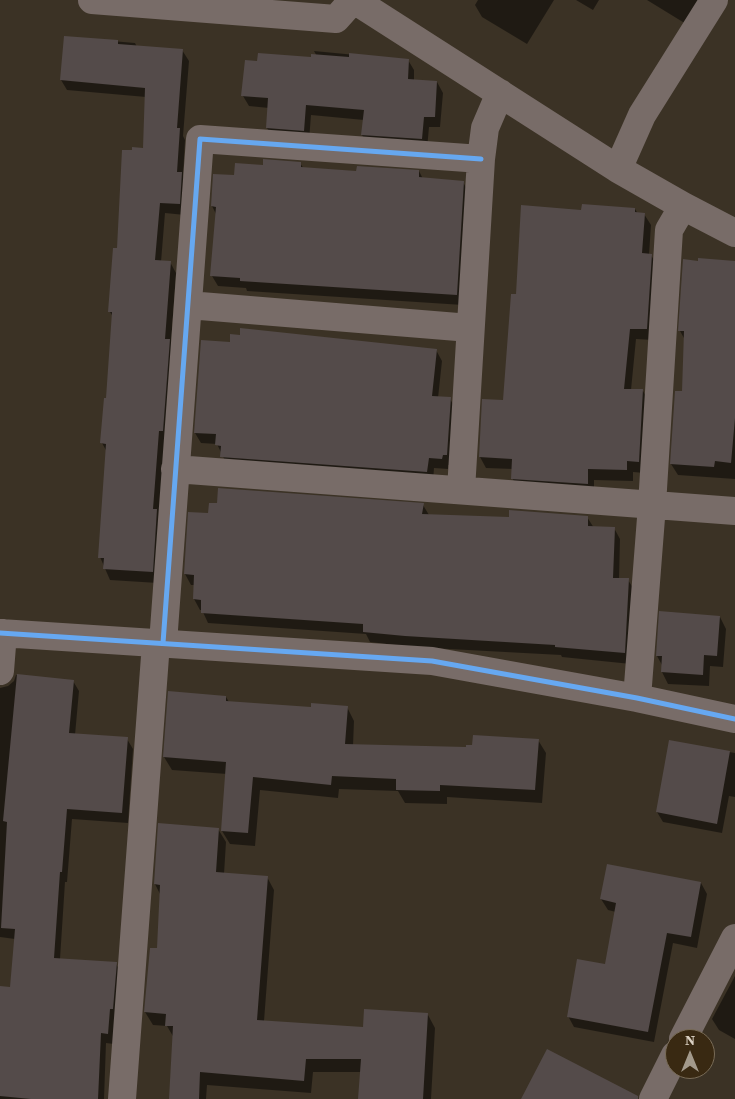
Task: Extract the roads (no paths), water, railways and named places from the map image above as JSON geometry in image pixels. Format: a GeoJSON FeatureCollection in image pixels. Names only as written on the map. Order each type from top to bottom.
{"type":"FeatureCollection","features":[{"type":"Feature","properties":{"kind":"street"},"geometry":{"type":"LineString","coordinates":[[92,0],[336,19],[354,0],[618,168],[683,206],[735,233]]}},
{"type":"Feature","properties":{"kind":"street"},"geometry":{"type":"LineString","coordinates":[[618,168],[642,116],[714,0]]}},
{"type":"Feature","properties":{"kind":"street"},"geometry":{"type":"LineString","coordinates":[[461,490],[481,159],[485,128],[500,94]]}},
{"type":"Feature","properties":{"kind":"street"},"geometry":{"type":"LineString","coordinates":[[122,1099],[175,469],[200,139],[481,159]]}},
{"type":"Feature","properties":{"kind":"street"},"geometry":{"type":"LineString","coordinates":[[637,698],[652,505],[669,230],[683,206]]}},
{"type":"Feature","properties":{"kind":"street"},"geometry":{"type":"LineString","coordinates":[[188,305],[470,328]]}},
{"type":"Feature","properties":{"kind":"street"},"geometry":{"type":"LineString","coordinates":[[175,469],[735,511]]}},
{"type":"Feature","properties":{"kind":"street"},"geometry":{"type":"LineString","coordinates":[[0,671],[1,633],[159,643],[432,662],[637,698],[735,719]]}},
{"type":"Feature","properties":{"kind":"street"},"geometry":{"type":"LineString","coordinates":[[688,1029],[735,938]]}},
{"type":"Feature","properties":{"kind":"street"},"geometry":{"type":"LineString","coordinates":[[653,1099],[665,1075]]}}]}
